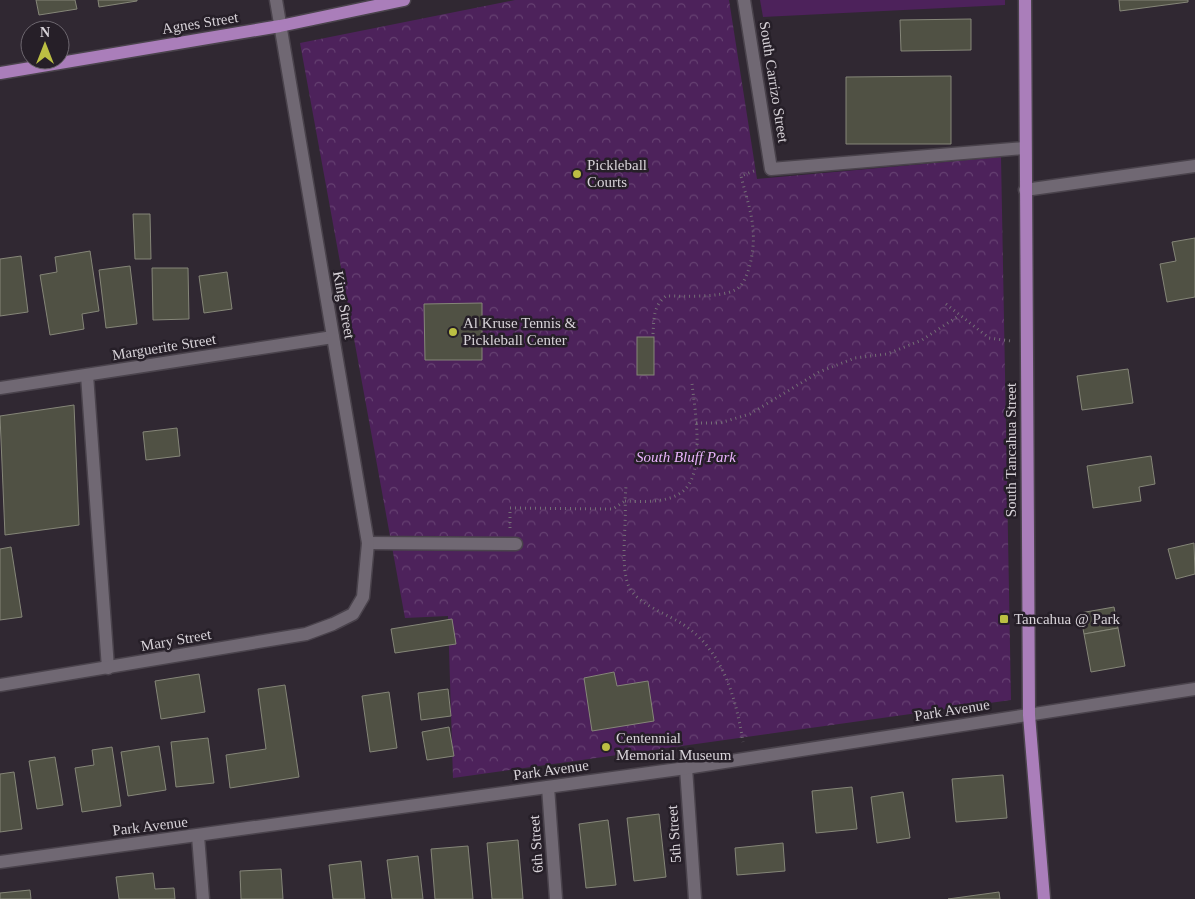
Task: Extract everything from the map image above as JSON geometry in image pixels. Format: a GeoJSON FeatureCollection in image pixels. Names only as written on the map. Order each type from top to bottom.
{"type":"FeatureCollection","features":[{"type":"Feature","properties":{"kind":"main road","name":"Agnes Street"},"geometry":{"type":"LineString","coordinates":[[0,73],[280,26],[404,0]]}},
{"type":"Feature","properties":{"kind":"main road","name":"South Tancahua Street"},"geometry":{"type":"LineString","coordinates":[[1025,0],[1024,148],[1029,714],[1044,899]]}},
{"type":"Feature","properties":{"kind":"street","name":"King Street"},"geometry":{"type":"LineString","coordinates":[[276,0],[368,543],[363,597],[353,614]]}},
{"type":"Feature","properties":{"kind":"street","name":"South Carrizo Street"},"geometry":{"type":"LineString","coordinates":[[744,0],[771,167]]}},
{"type":"Feature","properties":{"kind":"street"},"geometry":{"type":"LineString","coordinates":[[771,167],[1024,148]]}},
{"type":"Feature","properties":{"kind":"street"},"geometry":{"type":"LineString","coordinates":[[1025,190],[1195,166]]}},
{"type":"Feature","properties":{"kind":"street","name":"Marguerite Street"},"geometry":{"type":"LineString","coordinates":[[0,388],[333,337]]}},
{"type":"Feature","properties":{"kind":"street"},"geometry":{"type":"LineString","coordinates":[[87,375],[108,668]]}},
{"type":"Feature","properties":{"kind":"street"},"geometry":{"type":"LineString","coordinates":[[368,543],[513,544]]}},
{"type":"Feature","properties":{"kind":"street","name":"Mary Street"},"geometry":{"type":"LineString","coordinates":[[0,685],[306,634],[353,614]]}},
{"type":"Feature","properties":{"kind":"street","name":"Park Avenue"},"geometry":{"type":"LineString","coordinates":[[0,862],[686,768],[1195,689]]}},
{"type":"Feature","properties":{"kind":"street","name":"5th Street"},"geometry":{"type":"LineString","coordinates":[[686,768],[695,899]]}},
{"type":"Feature","properties":{"kind":"street","name":"6th Street"},"geometry":{"type":"LineString","coordinates":[[548,787],[556,899]]}},
{"type":"Feature","properties":{"kind":"street"},"geometry":{"type":"LineString","coordinates":[[198,836],[203,899]]}},
{"type":"Feature","properties":{"kind":"path"},"geometry":{"type":"LineString","coordinates":[[653,334],[658,302],[666,296],[724,294],[742,285],[749,269],[754,230],[741,176],[771,167]]}},
{"type":"Feature","properties":{"kind":"path"},"geometry":{"type":"LineString","coordinates":[[946,304],[989,338],[1001,342],[1026,340]]}},
{"type":"Feature","properties":{"kind":"path"},"geometry":{"type":"LineString","coordinates":[[696,423],[720,423],[750,414],[819,372],[855,358],[887,354],[922,340],[960,315]]}},
{"type":"Feature","properties":{"kind":"path"},"geometry":{"type":"LineString","coordinates":[[513,544],[510,508],[613,509],[625,501],[645,502],[682,492],[696,470],[696,423],[692,384]]}},
{"type":"Feature","properties":{"kind":"path"},"geometry":{"type":"LineString","coordinates":[[626,486],[625,565],[630,590],[648,605],[685,626],[703,641],[720,664],[732,692],[745,758]]}},
{"type":"Feature","properties":{"kind":"green space","name":"South Bluff Park"},"geometry":{"type":"Polygon","coordinates":[[[515,0],[729,0],[757,179],[1001,157],[1011,700],[453,778],[448,616],[405,618],[300,43],[515,0]]]}},
{"type":"Feature","properties":{"kind":"green space"},"geometry":{"type":"Polygon","coordinates":[[[760,0],[1005,0],[1005,5],[763,17],[760,0]]]}},
{"type":"Feature","properties":{"kind":"building"},"geometry":{"type":"Polygon","coordinates":[[[36,0],[75,0],[77,9],[39,15],[36,0]]]}},
{"type":"Feature","properties":{"kind":"building"},"geometry":{"type":"Polygon","coordinates":[[[98,0],[137,0],[137,1],[99,7],[98,0]]]}},
{"type":"Feature","properties":{"kind":"building"},"geometry":{"type":"Polygon","coordinates":[[[1119,0],[1188,0],[1188,2],[1120,11],[1119,0]]]}},
{"type":"Feature","properties":{"kind":"building"},"geometry":{"type":"Polygon","coordinates":[[[971,19],[971,50],[901,51],[900,20],[971,19]]]}},
{"type":"Feature","properties":{"kind":"building"},"geometry":{"type":"Polygon","coordinates":[[[951,76],[951,144],[846,144],[846,77],[951,76]]]}},
{"type":"Feature","properties":{"kind":"building"},"geometry":{"type":"Polygon","coordinates":[[[133,214],[150,214],[151,259],[135,259],[133,214]]]}},
{"type":"Feature","properties":{"kind":"building"},"geometry":{"type":"Polygon","coordinates":[[[1195,238],[1195,297],[1167,302],[1160,264],[1176,261],[1172,242],[1195,238]]]}},
{"type":"Feature","properties":{"kind":"building"},"geometry":{"type":"Polygon","coordinates":[[[90,251],[99,311],[82,314],[84,329],[50,335],[40,275],[57,272],[55,257],[90,251]]]}},
{"type":"Feature","properties":{"kind":"building"},"geometry":{"type":"Polygon","coordinates":[[[21,256],[28,312],[0,316],[0,259],[21,256]]]}},
{"type":"Feature","properties":{"kind":"building"},"geometry":{"type":"Polygon","coordinates":[[[130,266],[137,324],[106,328],[99,270],[130,266]]]}},
{"type":"Feature","properties":{"kind":"building"},"geometry":{"type":"Polygon","coordinates":[[[152,268],[188,268],[189,319],[153,320],[152,268]]]}},
{"type":"Feature","properties":{"kind":"building"},"geometry":{"type":"Polygon","coordinates":[[[227,272],[232,309],[204,313],[199,276],[227,272]]]}},
{"type":"Feature","properties":{"kind":"building","name":"Al Kruse Tennis & Pickleball Center"},"geometry":{"type":"Polygon","coordinates":[[[482,303],[482,360],[425,360],[424,304],[482,303]]]}},
{"type":"Feature","properties":{"kind":"building"},"geometry":{"type":"Polygon","coordinates":[[[637,337],[654,337],[654,375],[637,375],[637,337]]]}},
{"type":"Feature","properties":{"kind":"building"},"geometry":{"type":"Polygon","coordinates":[[[1128,369],[1133,403],[1082,410],[1077,376],[1128,369]]]}},
{"type":"Feature","properties":{"kind":"building"},"geometry":{"type":"Polygon","coordinates":[[[74,405],[79,525],[5,535],[0,416],[74,405]]]}},
{"type":"Feature","properties":{"kind":"building"},"geometry":{"type":"Polygon","coordinates":[[[177,428],[180,456],[146,460],[143,432],[177,428]]]}},
{"type":"Feature","properties":{"kind":"building"},"geometry":{"type":"Polygon","coordinates":[[[1151,456],[1155,484],[1139,487],[1141,501],[1093,508],[1087,466],[1151,456]]]}},
{"type":"Feature","properties":{"kind":"building"},"geometry":{"type":"Polygon","coordinates":[[[1194,543],[1195,574],[1176,579],[1168,549],[1194,543]]]}},
{"type":"Feature","properties":{"kind":"building"},"geometry":{"type":"Polygon","coordinates":[[[11,547],[22,617],[0,620],[0,549],[11,547]]]}},
{"type":"Feature","properties":{"kind":"building"},"geometry":{"type":"Polygon","coordinates":[[[1114,607],[1118,628],[1084,634],[1080,613],[1114,607]]]}},
{"type":"Feature","properties":{"kind":"building"},"geometry":{"type":"Polygon","coordinates":[[[452,619],[456,644],[395,653],[391,629],[452,619]]]}},
{"type":"Feature","properties":{"kind":"building"},"geometry":{"type":"Polygon","coordinates":[[[1118,628],[1125,666],[1091,672],[1084,634],[1118,628]]]}},
{"type":"Feature","properties":{"kind":"building"},"geometry":{"type":"Polygon","coordinates":[[[614,672],[617,686],[648,681],[654,721],[592,731],[584,678],[614,672]]]}},
{"type":"Feature","properties":{"kind":"building"},"geometry":{"type":"Polygon","coordinates":[[[199,674],[205,712],[161,719],[155,681],[199,674]]]}},
{"type":"Feature","properties":{"kind":"building"},"geometry":{"type":"Polygon","coordinates":[[[285,685],[299,777],[230,788],[226,755],[266,749],[258,689],[285,685]]]}},
{"type":"Feature","properties":{"kind":"building"},"geometry":{"type":"Polygon","coordinates":[[[448,689],[451,716],[421,720],[418,693],[448,689]]]}},
{"type":"Feature","properties":{"kind":"building"},"geometry":{"type":"Polygon","coordinates":[[[389,692],[397,748],[370,752],[362,696],[389,692]]]}},
{"type":"Feature","properties":{"kind":"building"},"geometry":{"type":"Polygon","coordinates":[[[449,727],[454,756],[427,760],[422,732],[449,727]]]}},
{"type":"Feature","properties":{"kind":"building"},"geometry":{"type":"Polygon","coordinates":[[[208,738],[214,783],[176,787],[171,742],[208,738]]]}},
{"type":"Feature","properties":{"kind":"building"},"geometry":{"type":"Polygon","coordinates":[[[159,746],[166,790],[128,796],[121,752],[159,746]]]}},
{"type":"Feature","properties":{"kind":"building"},"geometry":{"type":"Polygon","coordinates":[[[112,747],[121,806],[82,812],[75,768],[94,765],[92,750],[112,747]]]}},
{"type":"Feature","properties":{"kind":"building"},"geometry":{"type":"Polygon","coordinates":[[[55,757],[63,805],[37,809],[29,761],[55,757]]]}},
{"type":"Feature","properties":{"kind":"building"},"geometry":{"type":"Polygon","coordinates":[[[14,772],[22,829],[0,832],[0,774],[14,772]]]}},
{"type":"Feature","properties":{"kind":"building"},"geometry":{"type":"Polygon","coordinates":[[[1003,775],[1007,818],[956,822],[952,779],[1003,775]]]}},
{"type":"Feature","properties":{"kind":"building"},"geometry":{"type":"Polygon","coordinates":[[[852,787],[857,829],[816,833],[812,791],[852,787]]]}},
{"type":"Feature","properties":{"kind":"building"},"geometry":{"type":"Polygon","coordinates":[[[903,792],[910,838],[877,843],[871,797],[903,792]]]}},
{"type":"Feature","properties":{"kind":"building"},"geometry":{"type":"Polygon","coordinates":[[[659,814],[666,877],[634,881],[627,818],[659,814]]]}},
{"type":"Feature","properties":{"kind":"building"},"geometry":{"type":"Polygon","coordinates":[[[608,820],[616,885],[586,888],[579,824],[608,820]]]}},
{"type":"Feature","properties":{"kind":"building"},"geometry":{"type":"Polygon","coordinates":[[[518,840],[523,899],[492,899],[487,843],[518,840]]]}},
{"type":"Feature","properties":{"kind":"building"},"geometry":{"type":"Polygon","coordinates":[[[783,843],[785,871],[737,875],[735,848],[783,843]]]}},
{"type":"Feature","properties":{"kind":"building"},"geometry":{"type":"Polygon","coordinates":[[[468,846],[473,899],[435,899],[431,849],[468,846]]]}},
{"type":"Feature","properties":{"kind":"building"},"geometry":{"type":"Polygon","coordinates":[[[418,856],[423,899],[392,899],[387,860],[418,856]]]}},
{"type":"Feature","properties":{"kind":"building"},"geometry":{"type":"Polygon","coordinates":[[[361,861],[365,899],[333,899],[329,865],[361,861]]]}},
{"type":"Feature","properties":{"kind":"building"},"geometry":{"type":"Polygon","coordinates":[[[281,869],[283,899],[241,899],[240,871],[281,869]]]}},
{"type":"Feature","properties":{"kind":"building"},"geometry":{"type":"Polygon","coordinates":[[[153,873],[155,889],[174,888],[175,899],[119,899],[116,877],[153,873]]]}},
{"type":"Feature","properties":{"kind":"building"},"geometry":{"type":"Polygon","coordinates":[[[30,890],[31,899],[0,899],[0,893],[30,890]]]}},
{"type":"Feature","properties":{"kind":"building"},"geometry":{"type":"Polygon","coordinates":[[[999,892],[1000,899],[948,899],[999,892]]]}},
{"type":"Feature","properties":{"kind":"place","name":"Pickleball Courts"},"geometry":{"type":"Point","coordinates":[577,174]}},
{"type":"Feature","properties":{"kind":"place","name":"Al Kruse Tennis & Pickleball Center"},"geometry":{"type":"Point","coordinates":[453,332]}},
{"type":"Feature","properties":{"kind":"place","name":"Tancahua @ Park"},"geometry":{"type":"Point","coordinates":[1004,619]}},
{"type":"Feature","properties":{"kind":"place","name":"Centennial Memorial Museum"},"geometry":{"type":"Point","coordinates":[606,747]}}]}
